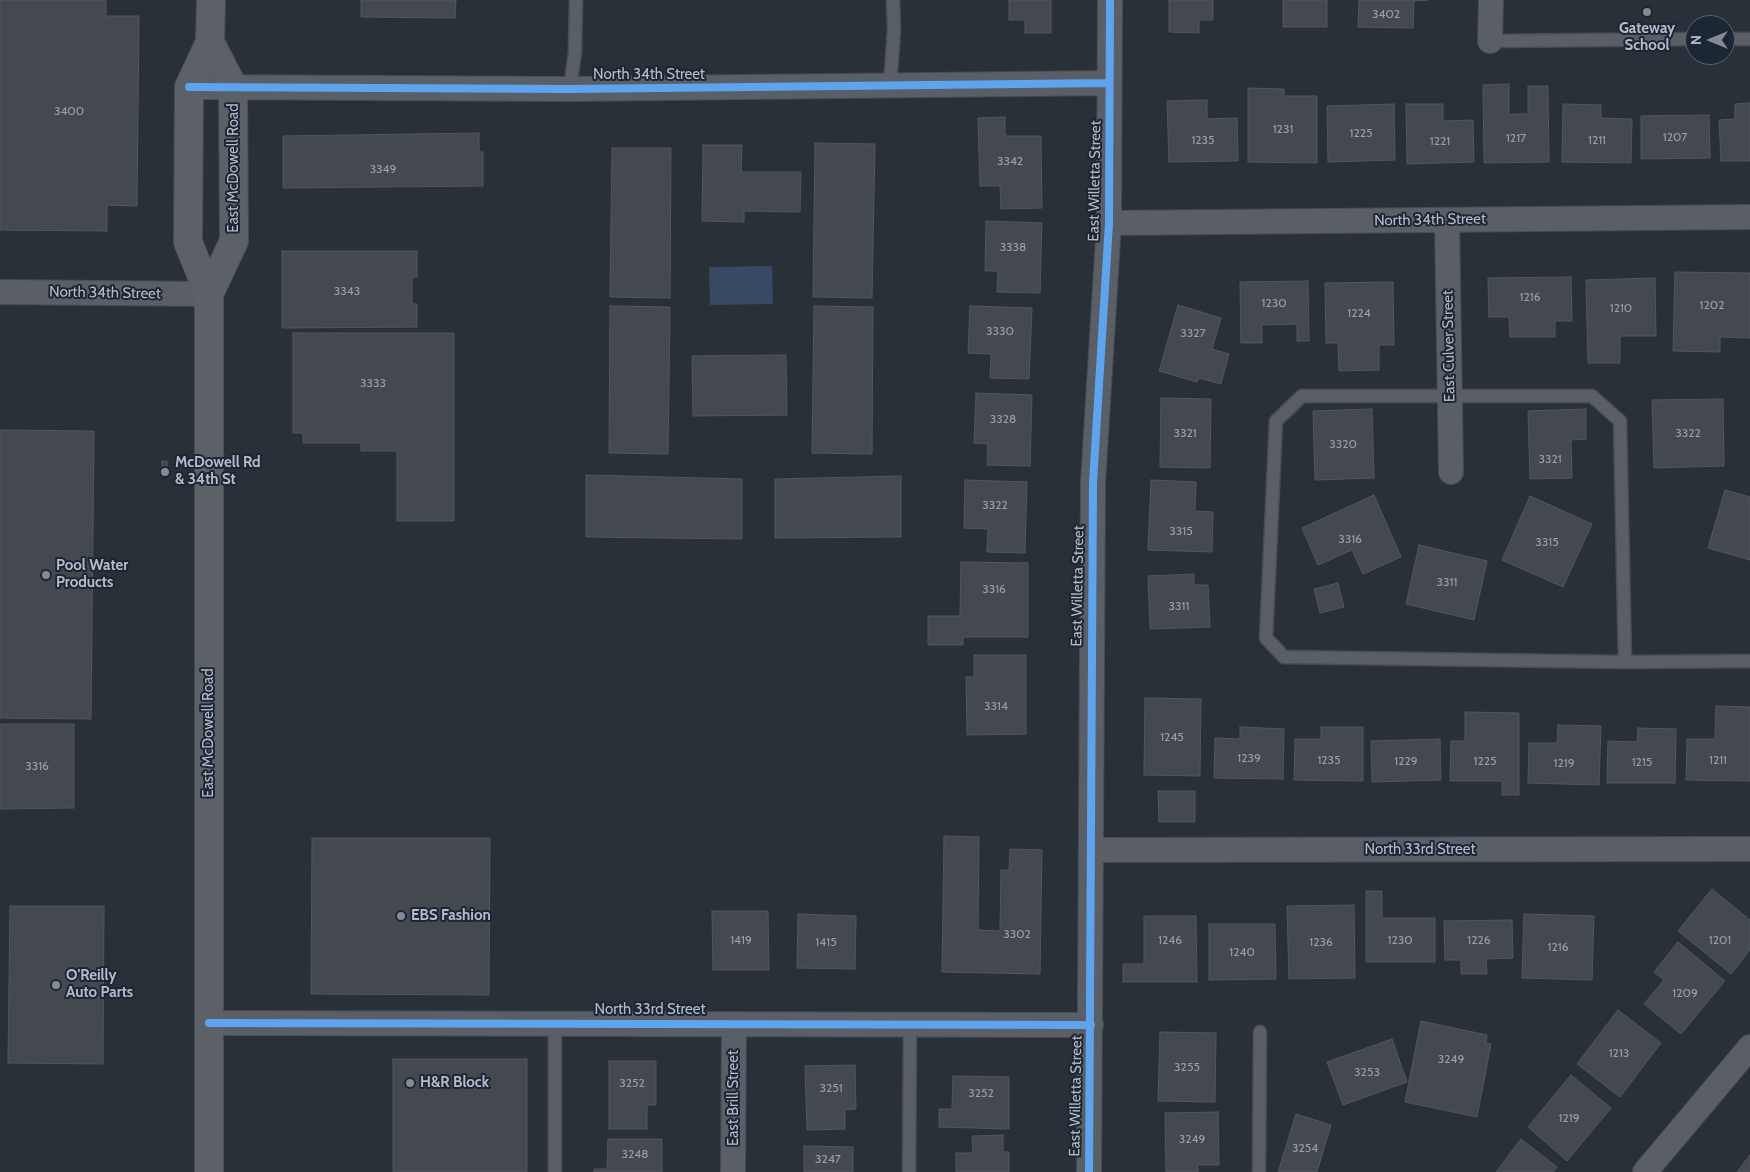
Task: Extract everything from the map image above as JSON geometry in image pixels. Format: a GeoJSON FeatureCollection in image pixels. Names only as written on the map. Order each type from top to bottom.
{"type":"FeatureCollection","features":[{"type":"Feature","properties":{"kind":"main road","name":"East McDowell Road"},"geometry":{"type":"LineString","coordinates":[[209,1172],[210,294],[188,242],[190,87],[210,42],[211,0]]}},
{"type":"Feature","properties":{"kind":"main road","name":"East McDowell Road"},"geometry":{"type":"LineString","coordinates":[[210,42],[233,87],[234,241],[210,294]]}},
{"type":"Feature","properties":{"kind":"street","name":"East Willetta Street"},"geometry":{"type":"LineString","coordinates":[[1090,1172],[1093,482],[1109,223],[1110,0]]}},
{"type":"Feature","properties":{"kind":"street"},"geometry":{"type":"LineString","coordinates":[[1490,40],[1491,0]]}},
{"type":"Feature","properties":{"kind":"street","name":"North 34th Street"},"geometry":{"type":"LineString","coordinates":[[190,87],[570,89],[1109,83]]}},
{"type":"Feature","properties":{"kind":"street","name":"North 34th Street"},"geometry":{"type":"LineString","coordinates":[[1109,223],[1750,217]]}},
{"type":"Feature","properties":{"kind":"street","name":"East Culver Street"},"geometry":{"type":"LineString","coordinates":[[1447,220],[1451,472]]}},
{"type":"Feature","properties":{"kind":"street","name":"North 34th Street"},"geometry":{"type":"LineString","coordinates":[[0,292],[210,294]]}},
{"type":"Feature","properties":{"kind":"street","name":"North 33rd Street"},"geometry":{"type":"LineString","coordinates":[[1091,850],[1750,849]]}},
{"type":"Feature","properties":{"kind":"street","name":"North 33rd Street"},"geometry":{"type":"LineString","coordinates":[[209,1024],[1091,1025]]}},
{"type":"Feature","properties":{"kind":"street","name":"East Brill Street"},"geometry":{"type":"LineString","coordinates":[[733,1172],[734,1024]]}},
{"type":"Feature","properties":{"kind":"street"},"geometry":{"type":"LineString","coordinates":[[1645,1172],[1750,1046]]}},
{"type":"Feature","properties":{"kind":"lane"},"geometry":{"type":"LineString","coordinates":[[570,89],[575,52],[576,0]]}},
{"type":"Feature","properties":{"kind":"lane"},"geometry":{"type":"LineString","coordinates":[[890,86],[894,30],[893,0]]}},
{"type":"Feature","properties":{"kind":"lane"},"geometry":{"type":"LineString","coordinates":[[1490,40],[1685,39]]}},
{"type":"Feature","properties":{"kind":"lane"},"geometry":{"type":"LineString","coordinates":[[1735,39],[1750,39]]}},
{"type":"Feature","properties":{"kind":"lane"},"geometry":{"type":"LineString","coordinates":[[1625,662],[1620,421],[1592,396],[1450,394],[1302,396],[1276,420],[1266,638],[1284,657],[1625,662],[1750,661]]}},
{"type":"Feature","properties":{"kind":"lane"},"geometry":{"type":"LineString","coordinates":[[555,1023],[555,1172]]}},
{"type":"Feature","properties":{"kind":"lane"},"geometry":{"type":"LineString","coordinates":[[909,1172],[910,1025]]}},
{"type":"Feature","properties":{"kind":"lane"},"geometry":{"type":"LineString","coordinates":[[1259,1172],[1260,1032]]}},
{"type":"Feature","properties":{"kind":"water"},"geometry":{"type":"Polygon","coordinates":[[[772,266],[773,304],[710,305],[709,267],[772,266]]]}},
{"type":"Feature","properties":{"kind":"building"},"geometry":{"type":"Polygon","coordinates":[[[0,0],[106,0],[106,16],[139,16],[137,206],[107,205],[107,231],[0,230],[0,0]]]}},
{"type":"Feature","properties":{"kind":"building"},"geometry":{"type":"Polygon","coordinates":[[[361,0],[456,0],[455,18],[361,17],[361,0]]]}},
{"type":"Feature","properties":{"kind":"building"},"geometry":{"type":"Polygon","coordinates":[[[1009,0],[1051,0],[1051,33],[1025,33],[1025,20],[1009,20],[1009,0]]]}},
{"type":"Feature","properties":{"kind":"building"},"geometry":{"type":"Polygon","coordinates":[[[1169,0],[1213,0],[1213,20],[1199,20],[1199,33],[1169,32],[1169,0]]]}},
{"type":"Feature","properties":{"kind":"building"},"geometry":{"type":"Polygon","coordinates":[[[1283,0],[1327,0],[1327,27],[1283,27],[1283,0]]]}},
{"type":"Feature","properties":{"kind":"building"},"geometry":{"type":"Polygon","coordinates":[[[1359,0],[1428,0],[1414,1],[1413,28],[1358,27],[1359,0]]]}},
{"type":"Feature","properties":{"kind":"building"},"geometry":{"type":"Polygon","coordinates":[[[1509,84],[1509,114],[1528,114],[1528,86],[1548,86],[1549,162],[1484,163],[1483,85],[1509,84]]]}},
{"type":"Feature","properties":{"kind":"building"},"geometry":{"type":"Polygon","coordinates":[[[1248,88],[1284,89],[1284,96],[1317,96],[1317,163],[1248,162],[1248,88]]]}},
{"type":"Feature","properties":{"kind":"building"},"geometry":{"type":"Polygon","coordinates":[[[1207,100],[1207,119],[1237,118],[1238,161],[1169,162],[1167,101],[1207,100]]]}},
{"type":"Feature","properties":{"kind":"building"},"geometry":{"type":"Polygon","coordinates":[[[1750,103],[1750,161],[1721,161],[1719,120],[1735,119],[1735,104],[1750,103]]]}},
{"type":"Feature","properties":{"kind":"building"},"geometry":{"type":"Polygon","coordinates":[[[1394,104],[1395,160],[1328,162],[1327,106],[1394,104]]]}},
{"type":"Feature","properties":{"kind":"building"},"geometry":{"type":"Polygon","coordinates":[[[1406,104],[1443,104],[1443,121],[1473,120],[1474,162],[1407,164],[1406,104]]]}},
{"type":"Feature","properties":{"kind":"building"},"geometry":{"type":"Polygon","coordinates":[[[1563,104],[1601,105],[1601,118],[1632,119],[1631,163],[1562,162],[1563,104]]]}},
{"type":"Feature","properties":{"kind":"building"},"geometry":{"type":"Polygon","coordinates":[[[1709,115],[1710,158],[1641,159],[1641,116],[1709,115]]]}},
{"type":"Feature","properties":{"kind":"building"},"geometry":{"type":"Polygon","coordinates":[[[1005,117],[1005,136],[1041,136],[1042,208],[1001,209],[1000,186],[980,186],[978,118],[1005,117]]]}},
{"type":"Feature","properties":{"kind":"building"},"geometry":{"type":"Polygon","coordinates":[[[479,133],[479,152],[483,152],[483,186],[283,188],[283,136],[479,133]]]}},
{"type":"Feature","properties":{"kind":"building"},"geometry":{"type":"Polygon","coordinates":[[[815,143],[875,144],[872,298],[813,297],[815,143]]]}},
{"type":"Feature","properties":{"kind":"building"},"geometry":{"type":"Polygon","coordinates":[[[703,145],[742,145],[741,172],[801,172],[800,212],[744,211],[744,222],[702,221],[703,145]]]}},
{"type":"Feature","properties":{"kind":"building"},"geometry":{"type":"Polygon","coordinates":[[[612,148],[671,148],[670,298],[610,297],[612,148]]]}},
{"type":"Feature","properties":{"kind":"building"},"geometry":{"type":"Polygon","coordinates":[[[986,221],[1042,223],[1040,293],[997,292],[998,271],[985,271],[986,221]]]}},
{"type":"Feature","properties":{"kind":"building"},"geometry":{"type":"Polygon","coordinates":[[[282,251],[417,251],[417,277],[412,277],[412,304],[417,304],[417,327],[282,328],[282,251]]]}},
{"type":"Feature","properties":{"kind":"building"},"geometry":{"type":"Polygon","coordinates":[[[1675,272],[1750,273],[1750,338],[1720,337],[1720,352],[1673,351],[1675,272]]]}},
{"type":"Feature","properties":{"kind":"building"},"geometry":{"type":"Polygon","coordinates":[[[1571,277],[1572,321],[1555,321],[1555,337],[1510,337],[1509,317],[1489,317],[1488,278],[1571,277]]]}},
{"type":"Feature","properties":{"kind":"building"},"geometry":{"type":"Polygon","coordinates":[[[1655,278],[1656,336],[1620,336],[1620,363],[1588,363],[1586,280],[1655,278]]]}},
{"type":"Feature","properties":{"kind":"building"},"geometry":{"type":"Polygon","coordinates":[[[1308,281],[1309,341],[1297,341],[1297,324],[1262,325],[1262,343],[1241,343],[1240,282],[1308,281]]]}},
{"type":"Feature","properties":{"kind":"building"},"geometry":{"type":"Polygon","coordinates":[[[1393,282],[1394,345],[1379,345],[1379,370],[1339,371],[1338,343],[1326,343],[1325,283],[1393,282]]]}},
{"type":"Feature","properties":{"kind":"building"},"geometry":{"type":"Polygon","coordinates":[[[1178,305],[1221,318],[1212,349],[1229,354],[1221,384],[1199,378],[1197,382],[1159,371],[1178,305]]]}},
{"type":"Feature","properties":{"kind":"building"},"geometry":{"type":"Polygon","coordinates":[[[610,306],[670,307],[668,454],[609,453],[610,306]]]}},
{"type":"Feature","properties":{"kind":"building"},"geometry":{"type":"Polygon","coordinates":[[[814,306],[873,307],[872,454],[812,453],[814,306]]]}},
{"type":"Feature","properties":{"kind":"building"},"geometry":{"type":"Polygon","coordinates":[[[970,306],[1032,308],[1029,379],[990,378],[991,354],[968,353],[970,306]]]}},
{"type":"Feature","properties":{"kind":"building"},"geometry":{"type":"Polygon","coordinates":[[[293,333],[454,333],[454,521],[397,521],[397,451],[361,451],[361,443],[303,443],[303,433],[293,433],[293,333]]]}},
{"type":"Feature","properties":{"kind":"building"},"geometry":{"type":"Polygon","coordinates":[[[786,355],[787,415],[693,416],[692,356],[786,355]]]}},
{"type":"Feature","properties":{"kind":"building"},"geometry":{"type":"Polygon","coordinates":[[[976,393],[1032,395],[1030,466],[987,465],[988,444],[974,443],[976,393]]]}},
{"type":"Feature","properties":{"kind":"building"},"geometry":{"type":"Polygon","coordinates":[[[1161,398],[1211,399],[1210,468],[1160,467],[1161,398]]]}},
{"type":"Feature","properties":{"kind":"building"},"geometry":{"type":"Polygon","coordinates":[[[1723,399],[1724,466],[1654,468],[1652,400],[1723,399]]]}},
{"type":"Feature","properties":{"kind":"building"},"geometry":{"type":"Polygon","coordinates":[[[1372,409],[1374,478],[1315,480],[1313,411],[1372,409]]]}},
{"type":"Feature","properties":{"kind":"building"},"geometry":{"type":"Polygon","coordinates":[[[1586,409],[1586,439],[1571,440],[1572,478],[1530,479],[1528,411],[1586,409]]]}},
{"type":"Feature","properties":{"kind":"building","name":"Pool Water Products"},"geometry":{"type":"Polygon","coordinates":[[[0,430],[94,431],[91,719],[0,718],[0,430]]]}},
{"type":"Feature","properties":{"kind":"building"},"geometry":{"type":"Polygon","coordinates":[[[162,461],[167,461],[167,476],[162,476],[162,461]]]}},
{"type":"Feature","properties":{"kind":"building"},"geometry":{"type":"Polygon","coordinates":[[[586,475],[742,479],[742,539],[586,537],[586,475]]]}},
{"type":"Feature","properties":{"kind":"building"},"geometry":{"type":"Polygon","coordinates":[[[901,476],[901,537],[775,538],[775,479],[901,476]]]}},
{"type":"Feature","properties":{"kind":"building"},"geometry":{"type":"Polygon","coordinates":[[[965,480],[1027,482],[1025,553],[987,552],[988,529],[964,528],[965,480]]]}},
{"type":"Feature","properties":{"kind":"building"},"geometry":{"type":"Polygon","coordinates":[[[1151,480],[1196,482],[1195,511],[1213,512],[1212,552],[1148,550],[1151,480]]]}},
{"type":"Feature","properties":{"kind":"building"},"geometry":{"type":"Polygon","coordinates":[[[1725,490],[1750,497],[1750,560],[1708,548],[1725,490]]]}},
{"type":"Feature","properties":{"kind":"building"},"geometry":{"type":"Polygon","coordinates":[[[1374,495],[1401,557],[1363,574],[1352,550],[1318,565],[1302,528],[1374,495]]]}},
{"type":"Feature","properties":{"kind":"building"},"geometry":{"type":"Polygon","coordinates":[[[1530,496],[1592,524],[1563,587],[1502,560],[1530,496]]]}},
{"type":"Feature","properties":{"kind":"building"},"geometry":{"type":"Polygon","coordinates":[[[1419,545],[1487,561],[1474,620],[1406,604],[1419,545]]]}},
{"type":"Feature","properties":{"kind":"building"},"geometry":{"type":"Polygon","coordinates":[[[961,562],[1028,563],[1028,637],[963,637],[963,645],[928,645],[928,616],[960,616],[961,562]]]}},
{"type":"Feature","properties":{"kind":"building"},"geometry":{"type":"Polygon","coordinates":[[[1194,574],[1194,585],[1208,585],[1210,627],[1150,629],[1148,576],[1194,574]]]}},
{"type":"Feature","properties":{"kind":"building"},"geometry":{"type":"Polygon","coordinates":[[[1338,583],[1344,607],[1320,613],[1314,589],[1338,583]]]}},
{"type":"Feature","properties":{"kind":"building"},"geometry":{"type":"Polygon","coordinates":[[[974,655],[1026,655],[1026,734],[967,735],[966,677],[974,677],[974,655]]]}},
{"type":"Feature","properties":{"kind":"building"},"geometry":{"type":"Polygon","coordinates":[[[1145,698],[1201,699],[1200,776],[1144,775],[1145,698]]]}},
{"type":"Feature","properties":{"kind":"building"},"geometry":{"type":"Polygon","coordinates":[[[1716,706],[1750,707],[1750,781],[1686,780],[1687,739],[1715,739],[1716,706]]]}},
{"type":"Feature","properties":{"kind":"building"},"geometry":{"type":"Polygon","coordinates":[[[1465,712],[1519,713],[1519,795],[1502,795],[1502,781],[1450,781],[1451,741],[1465,741],[1465,712]]]}},
{"type":"Feature","properties":{"kind":"building"},"geometry":{"type":"Polygon","coordinates":[[[0,724],[74,724],[74,808],[0,809],[0,724]]]}},
{"type":"Feature","properties":{"kind":"building"},"geometry":{"type":"Polygon","coordinates":[[[1558,725],[1601,726],[1599,785],[1528,783],[1529,743],[1557,743],[1558,725]]]}},
{"type":"Feature","properties":{"kind":"building"},"geometry":{"type":"Polygon","coordinates":[[[1240,727],[1284,729],[1283,779],[1214,778],[1215,738],[1240,739],[1240,727]]]}},
{"type":"Feature","properties":{"kind":"building"},"geometry":{"type":"Polygon","coordinates":[[[1321,727],[1363,727],[1363,781],[1294,780],[1295,739],[1321,739],[1321,727]]]}},
{"type":"Feature","properties":{"kind":"building"},"geometry":{"type":"Polygon","coordinates":[[[1638,728],[1676,729],[1675,783],[1607,783],[1608,741],[1637,742],[1638,728]]]}},
{"type":"Feature","properties":{"kind":"building"},"geometry":{"type":"Polygon","coordinates":[[[1440,739],[1441,780],[1372,782],[1371,741],[1440,739]]]}},
{"type":"Feature","properties":{"kind":"building"},"geometry":{"type":"Polygon","coordinates":[[[1158,791],[1195,791],[1195,822],[1159,822],[1158,791]]]}},
{"type":"Feature","properties":{"kind":"building"},"geometry":{"type":"Polygon","coordinates":[[[944,836],[979,837],[978,930],[1000,931],[1001,870],[1009,870],[1010,849],[1042,850],[1040,974],[942,972],[944,836]]]}},
{"type":"Feature","properties":{"kind":"building","name":"EBS Fashion"},"geometry":{"type":"Polygon","coordinates":[[[312,838],[490,838],[489,995],[311,994],[312,838]]]}},
{"type":"Feature","properties":{"kind":"building"},"geometry":{"type":"Polygon","coordinates":[[[1712,889],[1750,920],[1750,950],[1731,974],[1678,931],[1712,889]]]}},
{"type":"Feature","properties":{"kind":"building"},"geometry":{"type":"Polygon","coordinates":[[[1366,891],[1382,891],[1382,918],[1435,918],[1435,962],[1366,962],[1366,891]]]}},
{"type":"Feature","properties":{"kind":"building"},"geometry":{"type":"Polygon","coordinates":[[[1354,905],[1355,978],[1289,979],[1287,906],[1354,905]]]}},
{"type":"Feature","properties":{"kind":"building","name":"O'Reilly Auto Parts"},"geometry":{"type":"Polygon","coordinates":[[[10,906],[104,906],[103,1064],[8,1063],[10,906]]]}},
{"type":"Feature","properties":{"kind":"building"},"geometry":{"type":"Polygon","coordinates":[[[712,911],[768,911],[769,970],[713,970],[712,911]]]}},
{"type":"Feature","properties":{"kind":"building"},"geometry":{"type":"Polygon","coordinates":[[[798,914],[856,916],[855,969],[797,968],[798,914]]]}},
{"type":"Feature","properties":{"kind":"building"},"geometry":{"type":"Polygon","coordinates":[[[1524,914],[1594,916],[1592,980],[1522,978],[1524,914]]]}},
{"type":"Feature","properties":{"kind":"building"},"geometry":{"type":"Polygon","coordinates":[[[1144,916],[1196,916],[1197,982],[1123,982],[1123,964],[1144,964],[1144,916]]]}},
{"type":"Feature","properties":{"kind":"building"},"geometry":{"type":"Polygon","coordinates":[[[1512,920],[1513,958],[1486,959],[1487,974],[1461,974],[1461,960],[1445,960],[1444,921],[1512,920]]]}},
{"type":"Feature","properties":{"kind":"building"},"geometry":{"type":"Polygon","coordinates":[[[1209,924],[1275,924],[1276,979],[1209,980],[1209,924]]]}},
{"type":"Feature","properties":{"kind":"building"},"geometry":{"type":"Polygon","coordinates":[[[1678,942],[1725,981],[1681,1034],[1644,1004],[1664,980],[1654,972],[1678,942]]]}},
{"type":"Feature","properties":{"kind":"building"},"geometry":{"type":"Polygon","coordinates":[[[1618,1010],[1661,1043],[1620,1097],[1577,1064],[1618,1010]]]}},
{"type":"Feature","properties":{"kind":"building"},"geometry":{"type":"Polygon","coordinates":[[[1421,1021],[1487,1035],[1486,1043],[1491,1044],[1477,1117],[1405,1102],[1421,1021]]]}},
{"type":"Feature","properties":{"kind":"building"},"geometry":{"type":"Polygon","coordinates":[[[1160,1032],[1216,1033],[1215,1102],[1158,1101],[1160,1032]]]}},
{"type":"Feature","properties":{"kind":"building"},"geometry":{"type":"Polygon","coordinates":[[[1392,1039],[1407,1082],[1343,1105],[1327,1062],[1392,1039]]]}},
{"type":"Feature","properties":{"kind":"building"},"geometry":{"type":"Polygon","coordinates":[[[393,1059],[527,1059],[527,1172],[393,1172],[393,1059]]]}},
{"type":"Feature","properties":{"kind":"building"},"geometry":{"type":"Polygon","coordinates":[[[609,1061],[656,1061],[656,1105],[647,1105],[647,1129],[609,1129],[609,1061]]]}},
{"type":"Feature","properties":{"kind":"building"},"geometry":{"type":"Polygon","coordinates":[[[855,1065],[856,1109],[845,1110],[845,1129],[807,1130],[805,1066],[855,1065]]]}},
{"type":"Feature","properties":{"kind":"building"},"geometry":{"type":"Polygon","coordinates":[[[1571,1075],[1611,1108],[1567,1161],[1528,1127],[1571,1075]]]}},
{"type":"Feature","properties":{"kind":"building"},"geometry":{"type":"Polygon","coordinates":[[[953,1076],[1009,1077],[1009,1129],[939,1127],[939,1109],[952,1109],[953,1076]]]}},
{"type":"Feature","properties":{"kind":"building"},"geometry":{"type":"Polygon","coordinates":[[[1218,1112],[1219,1165],[1198,1165],[1198,1172],[1166,1172],[1165,1113],[1218,1112]]]}},
{"type":"Feature","properties":{"kind":"building"},"geometry":{"type":"Polygon","coordinates":[[[1296,1114],[1331,1125],[1317,1172],[1278,1172],[1296,1114]]]}},
{"type":"Feature","properties":{"kind":"building"},"geometry":{"type":"Polygon","coordinates":[[[1003,1135],[1003,1152],[1009,1152],[1009,1172],[956,1172],[956,1153],[973,1153],[972,1136],[1003,1135]]]}},
{"type":"Feature","properties":{"kind":"building"},"geometry":{"type":"Polygon","coordinates":[[[608,1139],[662,1139],[662,1172],[594,1172],[594,1169],[607,1169],[608,1139]]]}},
{"type":"Feature","properties":{"kind":"building"},"geometry":{"type":"Polygon","coordinates":[[[1521,1139],[1557,1167],[1553,1172],[1496,1172],[1521,1139]]]}},
{"type":"Feature","properties":{"kind":"building"},"geometry":{"type":"Polygon","coordinates":[[[804,1146],[853,1147],[853,1172],[804,1172],[804,1146]]]}},
{"type":"Feature","properties":{"kind":"building"},"geometry":{"type":"Polygon","coordinates":[[[1750,1155],[1750,1172],[1737,1172],[1750,1155]]]}},
{"type":"Feature","properties":{"kind":"cycle path"},"geometry":{"type":"LineString","coordinates":[[1089,1172],[1093,482],[1109,223],[1110,0]]}},
{"type":"Feature","properties":{"kind":"cycle path"},"geometry":{"type":"LineString","coordinates":[[189,87],[570,89],[1109,83]]}},
{"type":"Feature","properties":{"kind":"cycle path"},"geometry":{"type":"LineString","coordinates":[[209,1023],[1091,1025]]}},
{"type":"Feature","properties":{"kind":"place","name":"Gateway School"},"geometry":{"type":"Point","coordinates":[1647,12]}},
{"type":"Feature","properties":{"kind":"place","name":"McDowell Rd & 34th St"},"geometry":{"type":"Point","coordinates":[165,472]}},
{"type":"Feature","properties":{"kind":"place","name":"Pool Water Products"},"geometry":{"type":"Point","coordinates":[46,575]}},
{"type":"Feature","properties":{"kind":"place","name":"EBS Fashion"},"geometry":{"type":"Point","coordinates":[401,916]}},
{"type":"Feature","properties":{"kind":"place","name":"O'Reilly Auto Parts"},"geometry":{"type":"Point","coordinates":[56,985]}},
{"type":"Feature","properties":{"kind":"place","name":"H&R Block"},"geometry":{"type":"Point","coordinates":[410,1083]}}]}
